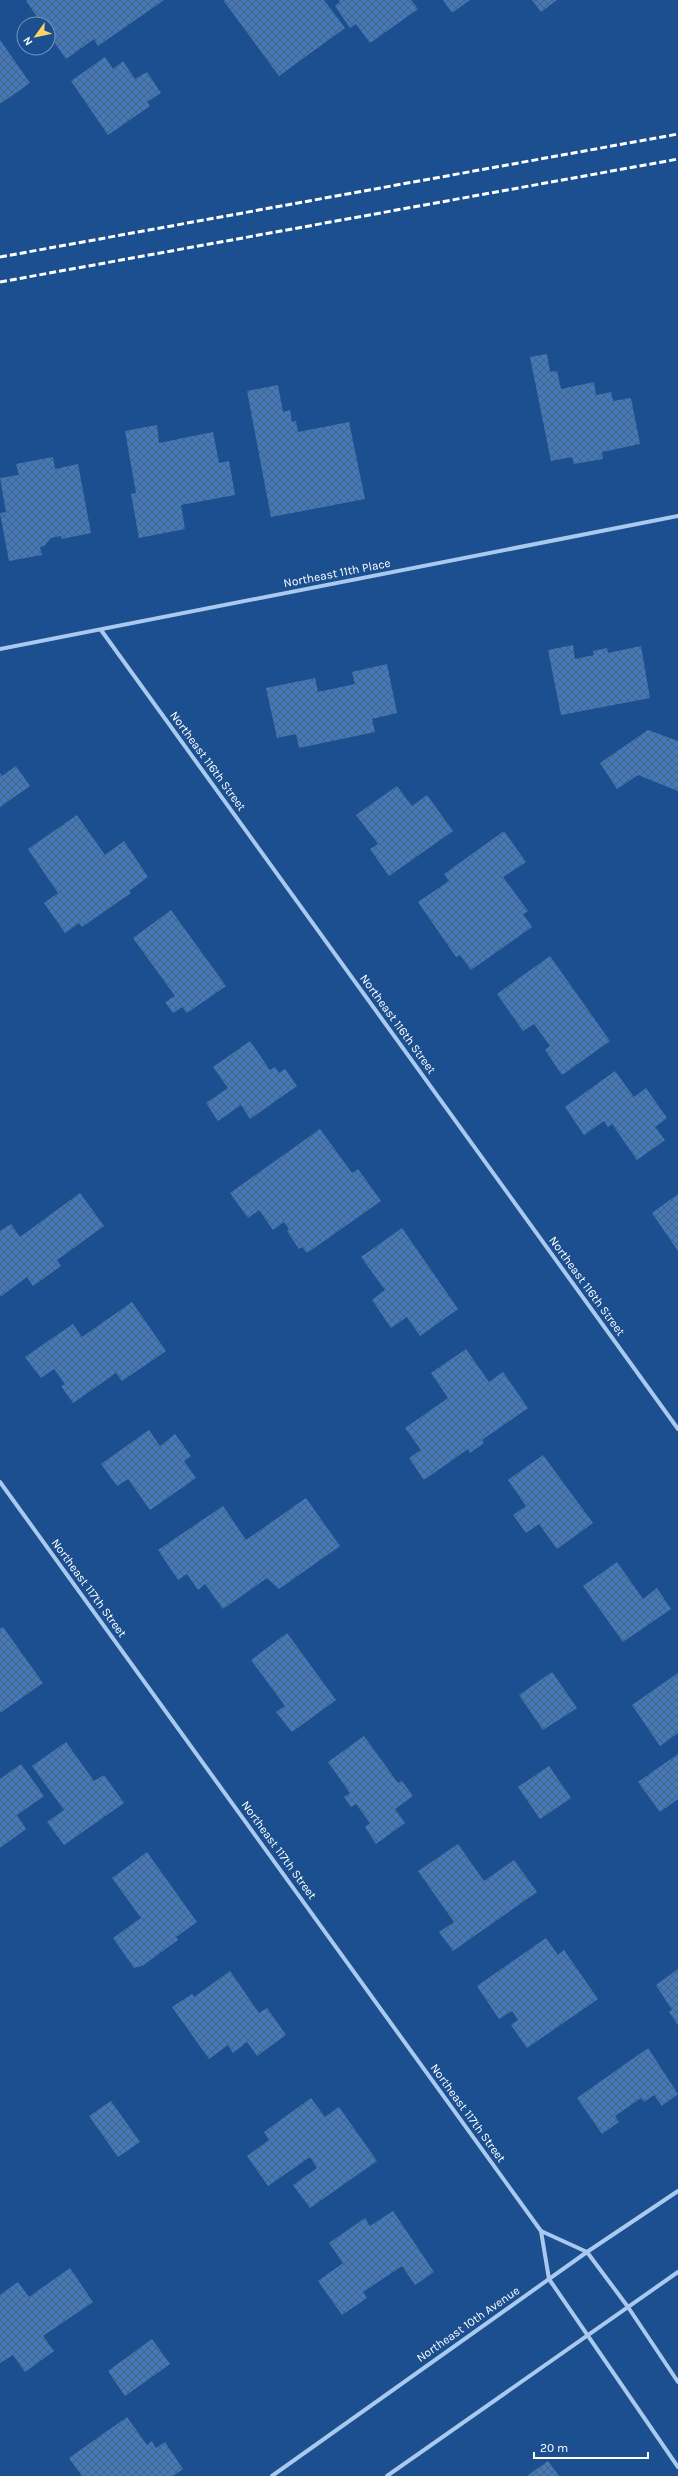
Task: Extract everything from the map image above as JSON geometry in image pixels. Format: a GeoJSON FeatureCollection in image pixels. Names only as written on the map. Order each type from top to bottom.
{"type":"FeatureCollection","features":[{"type":"Feature","properties":{"kind":"street","name":"Northeast 11th Place"},"geometry":{"type":"LineString","coordinates":[[0,649],[678,516]]}},
{"type":"Feature","properties":{"kind":"street","name":"Northeast 116th Street"},"geometry":{"type":"LineString","coordinates":[[101,630],[678,1429]]}},
{"type":"Feature","properties":{"kind":"street","name":"Northeast 117th Street"},"geometry":{"type":"LineString","coordinates":[[0,1482],[541,2231],[549,2279],[586,2336],[678,2467]]}},
{"type":"Feature","properties":{"kind":"street","name":"Northeast 10th Avenue"},"geometry":{"type":"LineString","coordinates":[[272,2476],[587,2252],[678,2191]]}},
{"type":"Feature","properties":{"kind":"street","name":"Northeast 117th Street"},"geometry":{"type":"LineString","coordinates":[[541,2231],[587,2252],[628,2307],[678,2382]]}},
{"type":"Feature","properties":{"kind":"street"},"geometry":{"type":"LineString","coordinates":[[387,2476],[678,2272]]}},
{"type":"Feature","properties":{"kind":"building"},"geometry":{"type":"Polygon","coordinates":[[[164,0],[98,46],[94,39],[66,59],[56,45],[56,16],[36,16],[26,1],[164,0]]]}},
{"type":"Feature","properties":{"kind":"building"},"geometry":{"type":"Polygon","coordinates":[[[223,0],[324,0],[345,28],[279,76],[223,0]]]}},
{"type":"Feature","properties":{"kind":"building"},"geometry":{"type":"Polygon","coordinates":[[[339,0],[411,0],[418,9],[370,43],[356,24],[350,28],[335,6],[340,2],[339,0]]]}},
{"type":"Feature","properties":{"kind":"building"},"geometry":{"type":"Polygon","coordinates":[[[443,0],[470,0],[452,13],[443,0]]]}},
{"type":"Feature","properties":{"kind":"building"},"geometry":{"type":"Polygon","coordinates":[[[532,0],[557,0],[541,12],[532,0]]]}},
{"type":"Feature","properties":{"kind":"building"},"geometry":{"type":"Polygon","coordinates":[[[0,40],[30,83],[0,104],[0,40]]]}},
{"type":"Feature","properties":{"kind":"building"},"geometry":{"type":"Polygon","coordinates":[[[105,57],[113,69],[123,61],[135,79],[147,72],[161,93],[147,102],[150,106],[108,135],[71,81],[105,57]]]}},
{"type":"Feature","properties":{"kind":"building"},"geometry":{"type":"Polygon","coordinates":[[[547,354],[550,372],[557,371],[561,389],[594,382],[596,395],[611,392],[613,401],[631,398],[640,444],[602,452],[603,459],[574,464],[572,457],[551,461],[530,357],[547,354]]]}},
{"type":"Feature","properties":{"kind":"building"},"geometry":{"type":"Polygon","coordinates":[[[278,385],[283,412],[290,410],[292,422],[296,421],[298,432],[349,422],[365,499],[271,517],[247,391],[278,385]]]}},
{"type":"Feature","properties":{"kind":"building"},"geometry":{"type":"Polygon","coordinates":[[[157,425],[159,443],[213,432],[219,463],[229,461],[235,495],[181,505],[185,529],[139,538],[131,494],[136,493],[125,431],[157,425]]]}},
{"type":"Feature","properties":{"kind":"building"},"geometry":{"type":"Polygon","coordinates":[[[53,457],[55,469],[78,464],[91,533],[62,539],[61,536],[51,538],[44,546],[40,547],[42,555],[9,561],[0,513],[6,512],[0,478],[19,475],[16,464],[53,457]]]}},
{"type":"Feature","properties":{"kind":"building"},"geometry":{"type":"Polygon","coordinates":[[[573,645],[575,659],[594,655],[593,651],[607,648],[608,653],[641,646],[650,698],[561,715],[548,650],[573,645]]]}},
{"type":"Feature","properties":{"kind":"building"},"geometry":{"type":"Polygon","coordinates":[[[387,664],[397,713],[372,719],[375,732],[299,748],[296,734],[277,738],[266,688],[315,678],[318,692],[355,684],[352,672],[387,664]]]}},
{"type":"Feature","properties":{"kind":"building"},"geometry":{"type":"Polygon","coordinates":[[[648,730],[678,741],[678,791],[638,775],[617,789],[600,763],[648,730]]]}},
{"type":"Feature","properties":{"kind":"building"},"geometry":{"type":"Polygon","coordinates":[[[16,766],[30,786],[0,807],[0,773],[2,776],[16,766]]]}},
{"type":"Feature","properties":{"kind":"building"},"geometry":{"type":"Polygon","coordinates":[[[397,786],[412,806],[427,795],[453,831],[389,876],[370,849],[378,844],[356,815],[397,786]]]}},
{"type":"Feature","properties":{"kind":"building"},"geometry":{"type":"Polygon","coordinates":[[[77,815],[105,855],[124,841],[148,877],[129,891],[131,893],[82,927],[79,923],[65,933],[44,903],[58,893],[28,849],[77,815]]]}},
{"type":"Feature","properties":{"kind":"building"},"geometry":{"type":"Polygon","coordinates":[[[504,831],[526,862],[503,877],[528,911],[523,914],[532,927],[471,970],[460,955],[456,957],[418,902],[449,881],[444,874],[504,831]]]}},
{"type":"Feature","properties":{"kind":"building"},"geometry":{"type":"Polygon","coordinates":[[[171,910],[226,986],[187,1013],[182,1007],[173,1013],[165,1002],[175,996],[133,938],[171,910]]]}},
{"type":"Feature","properties":{"kind":"building"},"geometry":{"type":"Polygon","coordinates":[[[550,956],[610,1041],[562,1075],[545,1050],[550,1046],[534,1024],[523,1031],[497,994],[550,956]]]}},
{"type":"Feature","properties":{"kind":"building"},"geometry":{"type":"Polygon","coordinates":[[[250,1041],[270,1070],[275,1067],[279,1073],[285,1069],[297,1086],[250,1119],[241,1105],[218,1121],[206,1103],[228,1088],[213,1067],[250,1041]]]}},
{"type":"Feature","properties":{"kind":"building"},"geometry":{"type":"Polygon","coordinates":[[[615,1071],[634,1097],[646,1088],[667,1118],[655,1127],[665,1140],[637,1160],[612,1124],[608,1127],[604,1121],[584,1135],[565,1107],[615,1071]]]}},
{"type":"Feature","properties":{"kind":"building"},"geometry":{"type":"Polygon","coordinates":[[[320,1129],[352,1173],[358,1169],[381,1201],[307,1253],[302,1247],[299,1249],[287,1231],[289,1229],[284,1222],[273,1230],[259,1210],[248,1218],[230,1193],[320,1129]]]}},
{"type":"Feature","properties":{"kind":"building"},"geometry":{"type":"Polygon","coordinates":[[[80,1193],[104,1226],[57,1260],[61,1266],[33,1286],[27,1277],[0,1297],[0,1231],[11,1224],[20,1237],[80,1193]]]}},
{"type":"Feature","properties":{"kind":"building"},"geometry":{"type":"Polygon","coordinates":[[[678,1194],[678,1251],[652,1213],[678,1194]]]}},
{"type":"Feature","properties":{"kind":"building"},"geometry":{"type":"Polygon","coordinates":[[[402,1228],[458,1309],[420,1336],[407,1317],[391,1328],[372,1300],[385,1290],[361,1257],[402,1228]]]}},
{"type":"Feature","properties":{"kind":"building"},"geometry":{"type":"Polygon","coordinates":[[[132,1302],[166,1351],[122,1381],[116,1373],[73,1403],[61,1386],[65,1384],[54,1369],[41,1378],[25,1357],[73,1324],[82,1337],[132,1302]]]}},
{"type":"Feature","properties":{"kind":"building"},"geometry":{"type":"Polygon","coordinates":[[[466,1349],[489,1382],[503,1372],[528,1408],[482,1440],[484,1443],[470,1453],[468,1449],[424,1480],[409,1458],[421,1450],[405,1428],[448,1398],[431,1373],[466,1349]]]}},
{"type":"Feature","properties":{"kind":"building"},"geometry":{"type":"Polygon","coordinates":[[[149,1430],[160,1446],[175,1434],[191,1456],[184,1461],[196,1478],[150,1510],[128,1479],[117,1486],[101,1464],[149,1430]]]}},
{"type":"Feature","properties":{"kind":"building"},"geometry":{"type":"Polygon","coordinates":[[[543,1455],[593,1523],[557,1549],[539,1524],[526,1533],[513,1515],[526,1506],[508,1480],[543,1455]]]}},
{"type":"Feature","properties":{"kind":"building"},"geometry":{"type":"Polygon","coordinates":[[[306,1498],[340,1546],[279,1589],[267,1578],[223,1609],[205,1584],[198,1590],[187,1574],[178,1580],[158,1550],[223,1506],[246,1540],[306,1498]]]}},
{"type":"Feature","properties":{"kind":"building"},"geometry":{"type":"Polygon","coordinates":[[[617,1562],[643,1599],[657,1588],[671,1609],[623,1642],[583,1586],[617,1562]]]}},
{"type":"Feature","properties":{"kind":"building"},"geometry":{"type":"Polygon","coordinates":[[[3,1627],[43,1683],[0,1713],[0,1629],[3,1627]]]}},
{"type":"Feature","properties":{"kind":"building"},"geometry":{"type":"Polygon","coordinates":[[[287,1633],[336,1700],[292,1732],[276,1712],[285,1706],[251,1660],[287,1633]]]}},
{"type":"Feature","properties":{"kind":"building"},"geometry":{"type":"Polygon","coordinates":[[[552,1672],[577,1708],[543,1730],[519,1695],[552,1672]]]}},
{"type":"Feature","properties":{"kind":"building"},"geometry":{"type":"Polygon","coordinates":[[[678,1673],[678,1733],[660,1746],[632,1705],[678,1673]]]}},
{"type":"Feature","properties":{"kind":"building"},"geometry":{"type":"Polygon","coordinates":[[[364,1736],[398,1783],[402,1781],[413,1796],[395,1809],[405,1823],[376,1844],[365,1827],[370,1823],[356,1804],[351,1807],[344,1797],[350,1793],[328,1762],[364,1736]]]}},
{"type":"Feature","properties":{"kind":"building"},"geometry":{"type":"Polygon","coordinates":[[[66,1742],[94,1781],[104,1775],[124,1803],[64,1845],[47,1822],[64,1810],[32,1766],[66,1742]]]}},
{"type":"Feature","properties":{"kind":"building"},"geometry":{"type":"Polygon","coordinates":[[[678,1754],[678,1799],[660,1812],[638,1782],[678,1754]]]}},
{"type":"Feature","properties":{"kind":"building"},"geometry":{"type":"Polygon","coordinates":[[[21,1764],[44,1796],[17,1815],[26,1829],[0,1848],[0,1779],[21,1764]]]}},
{"type":"Feature","properties":{"kind":"building"},"geometry":{"type":"Polygon","coordinates":[[[549,1766],[571,1798],[540,1819],[518,1787],[549,1766]]]}},
{"type":"Feature","properties":{"kind":"building"},"geometry":{"type":"Polygon","coordinates":[[[458,1844],[484,1881],[514,1860],[537,1892],[453,1951],[439,1932],[454,1922],[418,1871],[458,1844]]]}},
{"type":"Feature","properties":{"kind":"building"},"geometry":{"type":"Polygon","coordinates":[[[147,1852],[197,1922],[176,1937],[178,1940],[142,1966],[134,1968],[113,1938],[141,1918],[112,1878],[147,1852]]]}},
{"type":"Feature","properties":{"kind":"building"},"geometry":{"type":"Polygon","coordinates":[[[546,1938],[558,1955],[564,1950],[598,1999],[527,2048],[511,2025],[518,2020],[512,2011],[499,2019],[477,1986],[546,1938]]]}},
{"type":"Feature","properties":{"kind":"building"},"geometry":{"type":"Polygon","coordinates":[[[678,1969],[678,2025],[669,2012],[672,2010],[656,1985],[678,1969]]]}},
{"type":"Feature","properties":{"kind":"building"},"geometry":{"type":"Polygon","coordinates":[[[230,1971],[259,2013],[267,2008],[286,2035],[257,2056],[247,2042],[233,2053],[228,2045],[209,2059],[172,2007],[192,1994],[194,1997],[230,1971]]]}},
{"type":"Feature","properties":{"kind":"building"},"geometry":{"type":"Polygon","coordinates":[[[648,2048],[678,2094],[662,2106],[654,2095],[644,2102],[641,2098],[615,2116],[619,2122],[602,2134],[577,2098],[648,2048]]]}},
{"type":"Feature","properties":{"kind":"building"},"geometry":{"type":"Polygon","coordinates":[[[311,2098],[325,2117],[339,2107],[377,2161],[310,2208],[293,2185],[317,2168],[310,2157],[268,2186],[247,2156],[269,2140],[264,2132],[311,2098]]]}},
{"type":"Feature","properties":{"kind":"building"},"geometry":{"type":"Polygon","coordinates":[[[111,2101],[140,2142],[118,2157],[89,2116],[111,2101]]]}},
{"type":"Feature","properties":{"kind":"building"},"geometry":{"type":"Polygon","coordinates":[[[393,2211],[434,2272],[415,2285],[402,2266],[363,2292],[367,2298],[342,2315],[318,2281],[343,2263],[329,2243],[365,2218],[370,2226],[393,2211]]]}},
{"type":"Feature","properties":{"kind":"building"},"geometry":{"type":"Polygon","coordinates":[[[70,2268],[93,2302],[43,2336],[54,2351],[25,2372],[13,2355],[0,2363],[0,2295],[18,2282],[29,2297],[70,2268]]]}},
{"type":"Feature","properties":{"kind":"building"},"geometry":{"type":"Polygon","coordinates":[[[152,2339],[170,2364],[125,2396],[108,2371],[152,2339]]]}},
{"type":"Feature","properties":{"kind":"building"},"geometry":{"type":"Polygon","coordinates":[[[127,2417],[147,2445],[152,2441],[156,2448],[165,2442],[183,2469],[173,2476],[82,2476],[69,2458],[127,2417]]]}},
{"type":"Feature","properties":{"kind":"building"},"geometry":{"type":"Polygon","coordinates":[[[548,2461],[559,2476],[527,2476],[548,2461]]]}},
{"type":"Feature","properties":{"kind":"railway"},"geometry":{"type":"LineString","coordinates":[[0,257],[678,134]]}},
{"type":"Feature","properties":{"kind":"railway"},"geometry":{"type":"LineString","coordinates":[[0,282],[678,159]]}}]}
